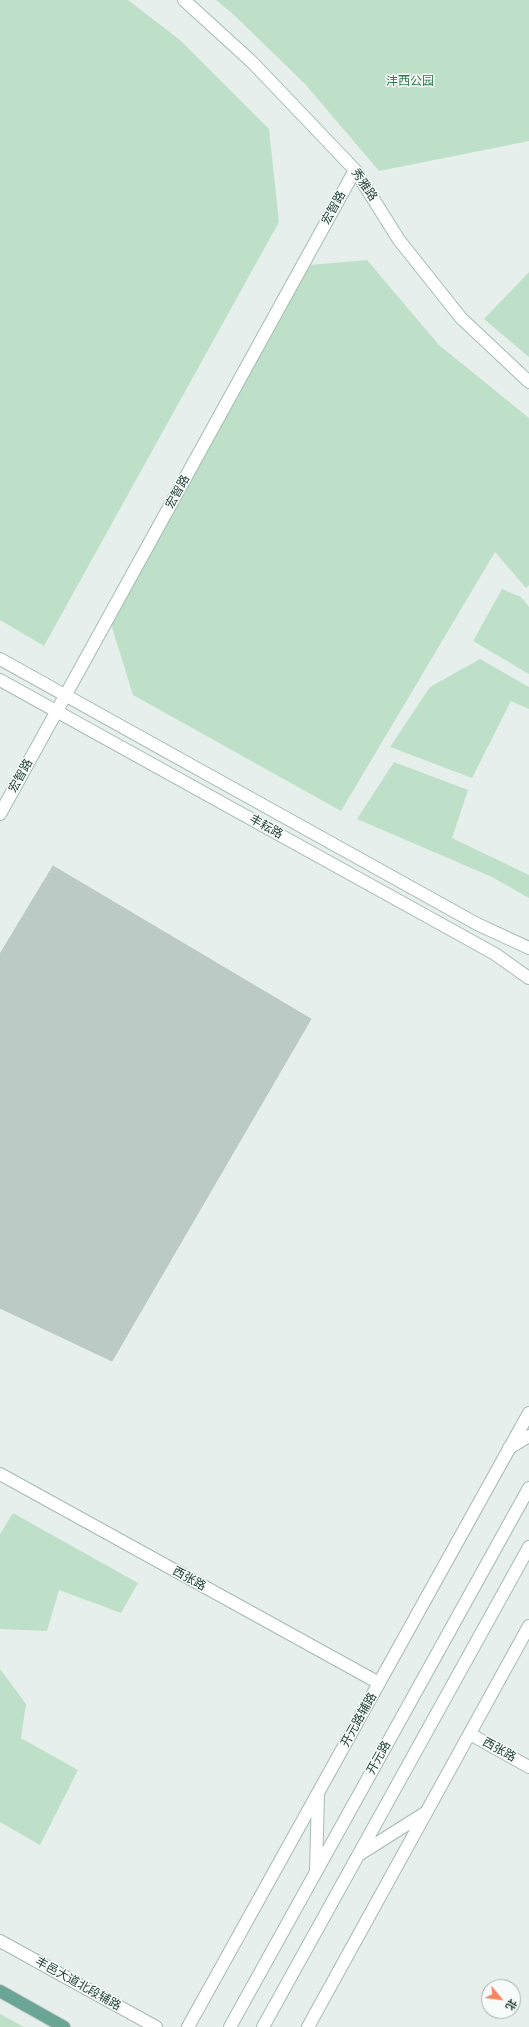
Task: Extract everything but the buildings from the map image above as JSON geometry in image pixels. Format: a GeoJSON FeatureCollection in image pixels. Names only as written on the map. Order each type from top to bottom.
{"type":"FeatureCollection","features":[{"type":"Feature","properties":{"kind":"main road"},"geometry":{"type":"LineString","coordinates":[[0,1991],[64,2027]]}},
{"type":"Feature","properties":{"kind":"street","name":"秀雅路"},"geometry":{"type":"LineString","coordinates":[[184,0],[252,62],[355,170],[399,240],[461,318],[529,382]]}},
{"type":"Feature","properties":{"kind":"street","name":"宏智路"},"geometry":{"type":"LineString","coordinates":[[0,814],[67,695],[355,170]]}},
{"type":"Feature","properties":{"kind":"street","name":"丰耘路"},"geometry":{"type":"LineString","coordinates":[[0,659],[470,920],[529,948]]}},
{"type":"Feature","properties":{"kind":"street","name":"丰耘路"},"geometry":{"type":"LineString","coordinates":[[0,680],[495,954],[529,978]]}},
{"type":"Feature","properties":{"kind":"street","name":"开元路辅路"},"geometry":{"type":"LineString","coordinates":[[188,2027],[529,1412]]}},
{"type":"Feature","properties":{"kind":"street"},"geometry":{"type":"LineString","coordinates":[[509,1448],[529,1436]]}},
{"type":"Feature","properties":{"kind":"street","name":"西张路"},"geometry":{"type":"LineString","coordinates":[[0,1474],[379,1683]]}},
{"type":"Feature","properties":{"kind":"street","name":"开元路"},"geometry":{"type":"LineString","coordinates":[[230,2027],[529,1488]]}},
{"type":"Feature","properties":{"kind":"street"},"geometry":{"type":"LineString","coordinates":[[264,2027],[529,1546]]}},
{"type":"Feature","properties":{"kind":"street"},"geometry":{"type":"LineString","coordinates":[[308,2027],[529,1626]]}},
{"type":"Feature","properties":{"kind":"street","name":"西张路"},"geometry":{"type":"LineString","coordinates":[[470,1734],[529,1767]]}},
{"type":"Feature","properties":{"kind":"street"},"geometry":{"type":"LineString","coordinates":[[316,1872],[318,1794]]}},
{"type":"Feature","properties":{"kind":"street"},"geometry":{"type":"LineString","coordinates":[[358,1855],[425,1813]]}},
{"type":"Feature","properties":{"kind":"street","name":"丰邑大道北段辅路"},"geometry":{"type":"LineString","coordinates":[[0,1941],[156,2027]]}},
{"type":"Feature","properties":{"kind":"green space"},"geometry":{"type":"Polygon","coordinates":[[[0,0],[128,0],[180,40],[269,129],[279,222],[44,646],[0,620],[0,0]]]}},
{"type":"Feature","properties":{"kind":"green space","name":"沣西公园"},"geometry":{"type":"Polygon","coordinates":[[[216,0],[529,0],[529,141],[379,171],[305,84],[234,15],[216,0]]]}},
{"type":"Feature","properties":{"kind":"green space"},"geometry":{"type":"Polygon","coordinates":[[[367,260],[439,345],[529,418],[529,585],[526,588],[495,552],[341,811],[133,695],[111,624],[310,265],[367,260]]]}},
{"type":"Feature","properties":{"kind":"green space"},"geometry":{"type":"Polygon","coordinates":[[[529,272],[529,357],[484,319],[529,272]]]}},
{"type":"Feature","properties":{"kind":"green space"},"geometry":{"type":"Polygon","coordinates":[[[502,589],[521,597],[529,607],[529,674],[473,641],[502,589]]]}},
{"type":"Feature","properties":{"kind":"green space"},"geometry":{"type":"Polygon","coordinates":[[[480,659],[529,687],[529,709],[511,701],[472,778],[390,747],[430,687],[480,659]]]}},
{"type":"Feature","properties":{"kind":"green space"},"geometry":{"type":"Polygon","coordinates":[[[394,762],[468,790],[452,838],[529,875],[529,898],[492,877],[357,819],[394,762]]]}},
{"type":"Feature","properties":{"kind":"green space"},"geometry":{"type":"Polygon","coordinates":[[[13,1513],[138,1583],[121,1613],[59,1590],[47,1631],[0,1629],[0,1534],[13,1513]]]}},
{"type":"Feature","properties":{"kind":"green space"},"geometry":{"type":"Polygon","coordinates":[[[0,1669],[26,1704],[21,1738],[78,1770],[40,1845],[0,1822],[0,1669]]]}},
{"type":"Feature","properties":{"kind":"green space"},"geometry":{"type":"Polygon","coordinates":[[[0,2014],[24,2027],[0,2027],[0,2014]]]}}]}
